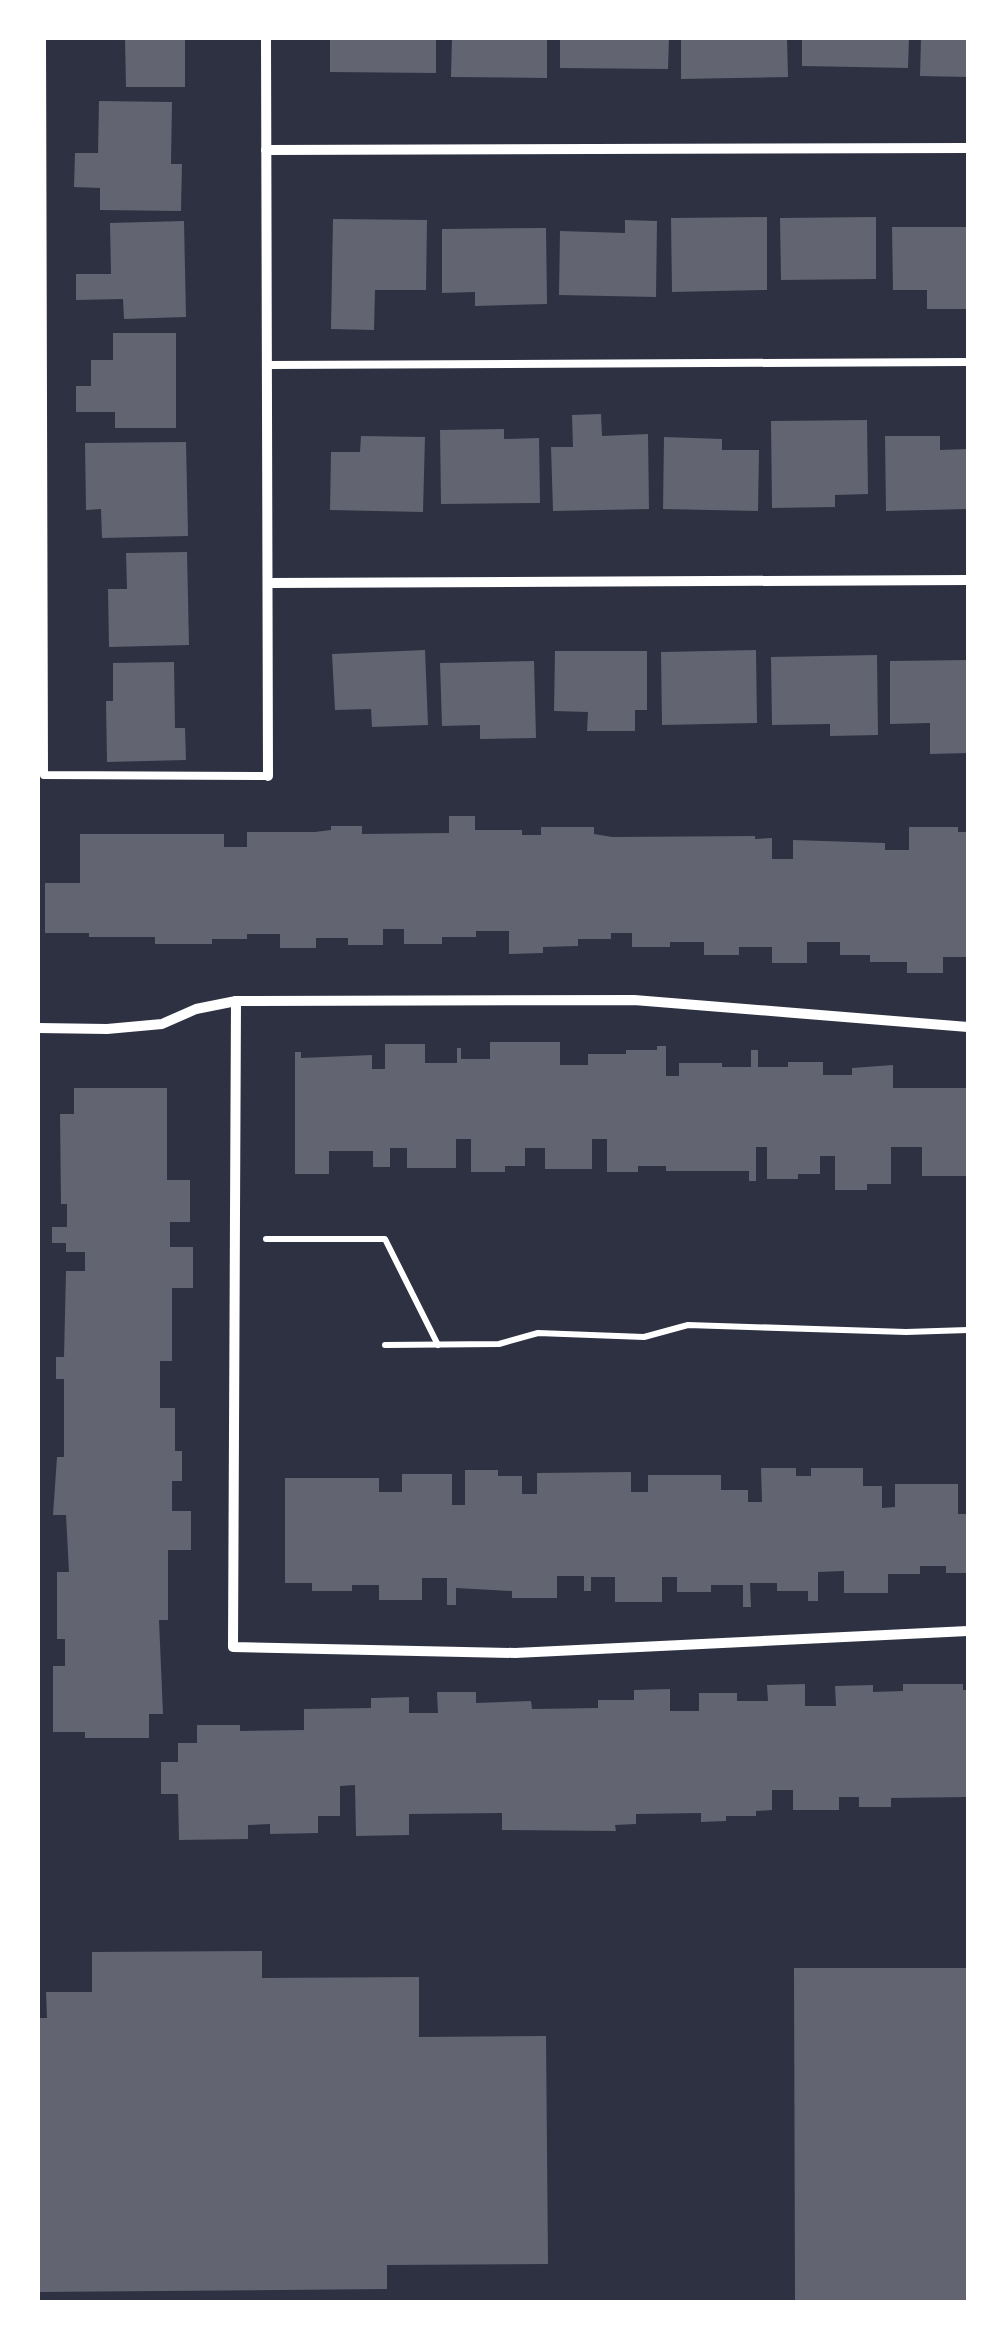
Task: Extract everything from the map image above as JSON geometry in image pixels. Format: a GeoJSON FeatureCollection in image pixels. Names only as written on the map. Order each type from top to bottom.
{"type":"FeatureCollection","features":[{"type":"Feature","properties":{"kind":"street"},"geometry":{"type":"LineString","coordinates":[[266,38],[268,776]]}},
{"type":"Feature","properties":{"kind":"street"},"geometry":{"type":"LineString","coordinates":[[266,150],[968,148]]}},
{"type":"Feature","properties":{"kind":"street"},"geometry":{"type":"LineString","coordinates":[[268,582],[968,580]]}},
{"type":"Feature","properties":{"kind":"street"},"geometry":{"type":"LineString","coordinates":[[38,1028],[162,1024],[196,1010],[236,1002],[634,1000],[968,1027]]}},
{"type":"Feature","properties":{"kind":"street"},"geometry":{"type":"LineString","coordinates":[[236,1002],[234,1647],[516,1653],[968,1631]]}},
{"type":"Feature","properties":{"kind":"lane"},"geometry":{"type":"LineString","coordinates":[[42,38],[44,775],[268,776]]}},
{"type":"Feature","properties":{"kind":"lane"},"geometry":{"type":"LineString","coordinates":[[267,366],[968,362]]}},
{"type":"Feature","properties":{"kind":"path"},"geometry":{"type":"LineString","coordinates":[[266,1239],[385,1240],[438,1345]]}},
{"type":"Feature","properties":{"kind":"path"},"geometry":{"type":"LineString","coordinates":[[386,1345],[500,1344],[538,1333],[644,1337],[688,1325],[906,1332],[968,1330]]}},
{"type":"Feature","properties":{"kind":"building"},"geometry":{"type":"Polygon","coordinates":[[[125,38],[185,38],[185,87],[126,87],[125,38]]]}},
{"type":"Feature","properties":{"kind":"building"},"geometry":{"type":"Polygon","coordinates":[[[330,38],[436,38],[436,73],[330,72],[330,38]]]}},
{"type":"Feature","properties":{"kind":"building"},"geometry":{"type":"Polygon","coordinates":[[[452,38],[547,38],[547,78],[451,77],[452,38]]]}},
{"type":"Feature","properties":{"kind":"building"},"geometry":{"type":"Polygon","coordinates":[[[560,38],[669,38],[668,69],[560,68],[560,38]]]}},
{"type":"Feature","properties":{"kind":"building"},"geometry":{"type":"Polygon","coordinates":[[[681,38],[787,38],[788,77],[681,79],[681,38]]]}},
{"type":"Feature","properties":{"kind":"building"},"geometry":{"type":"Polygon","coordinates":[[[802,38],[909,38],[908,68],[802,66],[802,38]]]}},
{"type":"Feature","properties":{"kind":"building"},"geometry":{"type":"Polygon","coordinates":[[[921,38],[968,38],[968,77],[920,76],[921,38]]]}},
{"type":"Feature","properties":{"kind":"building"},"geometry":{"type":"Polygon","coordinates":[[[99,101],[172,102],[171,164],[182,164],[181,211],[100,210],[100,188],[74,187],[75,153],[98,153],[99,101]]]}},
{"type":"Feature","properties":{"kind":"building"},"geometry":{"type":"Polygon","coordinates":[[[767,217],[767,290],[672,292],[671,218],[767,217]]]}},
{"type":"Feature","properties":{"kind":"building"},"geometry":{"type":"Polygon","coordinates":[[[876,217],[876,279],[781,280],[780,218],[876,217]]]}},
{"type":"Feature","properties":{"kind":"building"},"geometry":{"type":"Polygon","coordinates":[[[333,219],[427,220],[426,290],[375,290],[374,330],[331,329],[333,219]]]}},
{"type":"Feature","properties":{"kind":"building"},"geometry":{"type":"Polygon","coordinates":[[[625,220],[657,221],[656,297],[559,295],[560,231],[625,233],[625,220]]]}},
{"type":"Feature","properties":{"kind":"building"},"geometry":{"type":"Polygon","coordinates":[[[184,221],[186,317],[124,319],[123,299],[76,300],[76,274],[111,274],[110,223],[184,221]]]}},
{"type":"Feature","properties":{"kind":"building"},"geometry":{"type":"Polygon","coordinates":[[[892,227],[968,227],[968,309],[927,309],[927,290],[893,290],[892,227]]]}},
{"type":"Feature","properties":{"kind":"building"},"geometry":{"type":"Polygon","coordinates":[[[546,228],[547,304],[475,306],[475,292],[442,293],[442,229],[546,228]]]}},
{"type":"Feature","properties":{"kind":"building"},"geometry":{"type":"Polygon","coordinates":[[[113,333],[176,333],[176,428],[115,428],[115,412],[76,412],[76,386],[91,386],[91,360],[113,360],[113,333]]]}},
{"type":"Feature","properties":{"kind":"building"},"geometry":{"type":"Polygon","coordinates":[[[601,414],[602,436],[648,434],[649,509],[553,511],[551,447],[573,447],[572,415],[601,414]]]}},
{"type":"Feature","properties":{"kind":"building"},"geometry":{"type":"Polygon","coordinates":[[[867,420],[868,494],[835,495],[835,507],[772,508],[771,421],[867,420]]]}},
{"type":"Feature","properties":{"kind":"building"},"geometry":{"type":"Polygon","coordinates":[[[504,429],[504,439],[539,438],[540,503],[441,504],[440,430],[504,429]]]}},
{"type":"Feature","properties":{"kind":"building"},"geometry":{"type":"Polygon","coordinates":[[[361,436],[425,437],[423,512],[330,510],[331,452],[360,452],[361,436]]]}},
{"type":"Feature","properties":{"kind":"building"},"geometry":{"type":"Polygon","coordinates":[[[885,436],[940,436],[940,450],[968,449],[968,509],[886,511],[885,436]]]}},
{"type":"Feature","properties":{"kind":"building"},"geometry":{"type":"Polygon","coordinates":[[[664,437],[722,439],[722,450],[759,450],[758,511],[663,509],[664,437]]]}},
{"type":"Feature","properties":{"kind":"building"},"geometry":{"type":"Polygon","coordinates":[[[186,442],[188,536],[102,538],[101,509],[86,510],[85,443],[186,442]]]}},
{"type":"Feature","properties":{"kind":"building"},"geometry":{"type":"Polygon","coordinates":[[[187,552],[189,645],[109,647],[108,589],[127,589],[126,553],[187,552]]]}},
{"type":"Feature","properties":{"kind":"building"},"geometry":{"type":"Polygon","coordinates":[[[425,650],[428,725],[372,727],[371,709],[335,710],[332,654],[425,650]]]}},
{"type":"Feature","properties":{"kind":"building"},"geometry":{"type":"Polygon","coordinates":[[[756,650],[757,723],[662,725],[661,652],[756,650]]]}},
{"type":"Feature","properties":{"kind":"building"},"geometry":{"type":"Polygon","coordinates":[[[555,651],[647,651],[647,710],[635,710],[635,731],[587,731],[588,712],[554,711],[555,651]]]}},
{"type":"Feature","properties":{"kind":"building"},"geometry":{"type":"Polygon","coordinates":[[[877,655],[878,735],[830,736],[830,724],[772,725],[771,657],[877,655]]]}},
{"type":"Feature","properties":{"kind":"building"},"geometry":{"type":"Polygon","coordinates":[[[968,660],[968,753],[930,754],[930,723],[890,724],[890,661],[968,660]]]}},
{"type":"Feature","properties":{"kind":"building"},"geometry":{"type":"Polygon","coordinates":[[[534,661],[536,738],[480,739],[480,725],[442,726],[440,663],[534,661]]]}},
{"type":"Feature","properties":{"kind":"building"},"geometry":{"type":"Polygon","coordinates":[[[174,662],[175,728],[185,728],[186,760],[107,762],[106,701],[113,701],[113,663],[174,662]]]}},
{"type":"Feature","properties":{"kind":"building"},"geometry":{"type":"Polygon","coordinates":[[[449,816],[475,816],[475,830],[522,830],[522,835],[541,835],[541,827],[594,827],[594,834],[612,837],[772,838],[772,859],[793,859],[793,840],[885,843],[885,850],[909,850],[909,827],[958,827],[958,832],[968,832],[968,957],[943,957],[943,973],[907,973],[907,962],[870,962],[870,955],[840,955],[840,942],[807,942],[807,963],[772,963],[772,947],[739,947],[739,955],[704,955],[704,942],[632,947],[632,933],[611,933],[611,939],[578,939],[578,946],[543,947],[543,953],[509,954],[509,931],[476,931],[476,937],[442,937],[442,944],[404,944],[404,929],[383,929],[383,945],[348,945],[348,938],[316,938],[316,948],[280,948],[280,934],[212,939],[212,944],[155,944],[155,937],[45,933],[45,883],[80,883],[80,834],[224,834],[224,847],[247,847],[247,832],[315,832],[331,830],[331,826],[362,826],[362,834],[449,833],[449,816]]]}},
{"type":"Feature","properties":{"kind":"building"},"geometry":{"type":"Polygon","coordinates":[[[490,1042],[560,1042],[560,1065],[588,1065],[588,1054],[626,1054],[626,1050],[657,1050],[657,1046],[666,1046],[666,1076],[679,1076],[679,1063],[751,1067],[751,1050],[758,1050],[758,1067],[823,1062],[823,1075],[852,1075],[852,1068],[893,1065],[893,1088],[968,1088],[968,1176],[922,1176],[922,1147],[891,1147],[891,1184],[867,1184],[867,1190],[835,1190],[835,1156],[820,1156],[820,1174],[767,1179],[767,1147],[756,1147],[756,1181],[749,1181],[749,1171],[666,1171],[666,1166],[638,1166],[638,1172],[607,1172],[607,1139],[592,1139],[592,1169],[545,1169],[545,1148],[525,1148],[525,1166],[505,1166],[505,1172],[471,1172],[471,1139],[456,1139],[456,1168],[407,1168],[407,1148],[390,1148],[390,1167],[373,1167],[373,1151],[329,1151],[329,1174],[295,1174],[295,1052],[301,1052],[301,1058],[372,1055],[372,1069],[385,1069],[385,1044],[425,1044],[425,1063],[457,1063],[457,1048],[461,1048],[461,1059],[490,1059],[490,1042]]]}},
{"type":"Feature","properties":{"kind":"building"},"geometry":{"type":"Polygon","coordinates":[[[74,1088],[167,1088],[167,1180],[190,1180],[190,1222],[170,1222],[170,1247],[193,1247],[193,1288],[172,1288],[172,1361],[160,1361],[160,1408],[175,1408],[175,1451],[182,1451],[182,1481],[172,1481],[172,1511],[191,1511],[191,1550],[168,1550],[168,1620],[159,1620],[163,1714],[149,1714],[149,1738],[85,1738],[85,1732],[53,1732],[53,1666],[65,1666],[65,1639],[57,1639],[57,1572],[69,1572],[66,1515],[53,1515],[57,1457],[64,1457],[64,1379],[56,1379],[56,1357],[64,1357],[66,1271],[85,1271],[85,1252],[66,1252],[66,1243],[52,1243],[52,1227],[67,1227],[67,1204],[61,1204],[60,1114],[74,1114],[74,1088]]]}},
{"type":"Feature","properties":{"kind":"building"},"geometry":{"type":"Polygon","coordinates":[[[761,1468],[796,1468],[796,1476],[811,1476],[811,1468],[863,1468],[863,1486],[882,1486],[882,1508],[895,1507],[895,1484],[958,1484],[958,1514],[968,1514],[968,1573],[946,1573],[946,1566],[920,1566],[920,1574],[888,1574],[888,1593],[844,1593],[844,1571],[818,1572],[818,1601],[808,1601],[808,1591],[777,1591],[777,1583],[750,1583],[751,1607],[743,1607],[743,1585],[711,1585],[711,1592],[677,1592],[677,1577],[662,1577],[662,1602],[615,1602],[615,1577],[591,1577],[591,1591],[584,1591],[584,1576],[557,1576],[557,1598],[512,1598],[512,1591],[456,1588],[456,1605],[447,1605],[447,1578],[422,1578],[422,1600],[379,1600],[379,1585],[352,1585],[352,1591],[312,1591],[312,1583],[285,1583],[285,1478],[379,1478],[379,1492],[402,1492],[402,1474],[452,1474],[452,1505],[465,1505],[465,1470],[498,1470],[498,1476],[522,1476],[522,1494],[537,1494],[537,1473],[631,1472],[631,1492],[648,1492],[648,1475],[721,1475],[721,1490],[748,1490],[748,1502],[762,1502],[761,1468]]]}},
{"type":"Feature","properties":{"kind":"building"},"geometry":{"type":"Polygon","coordinates":[[[805,1684],[805,1706],[836,1706],[835,1686],[873,1685],[873,1692],[903,1691],[903,1684],[963,1684],[963,1690],[968,1690],[968,1797],[891,1798],[891,1807],[859,1807],[859,1797],[839,1797],[839,1810],[793,1810],[793,1790],[772,1790],[772,1810],[756,1811],[756,1816],[726,1816],[726,1821],[701,1822],[701,1813],[636,1814],[636,1824],[615,1825],[616,1831],[502,1830],[502,1813],[409,1814],[409,1835],[356,1836],[355,1785],[340,1786],[340,1816],[318,1816],[318,1833],[270,1834],[270,1824],[248,1825],[248,1839],[179,1840],[178,1794],[161,1794],[161,1762],[178,1762],[178,1743],[197,1743],[197,1725],[240,1725],[240,1731],[304,1730],[304,1709],[371,1708],[371,1698],[409,1697],[409,1713],[438,1713],[437,1692],[476,1692],[476,1703],[531,1701],[532,1709],[598,1708],[598,1700],[634,1700],[634,1690],[670,1689],[670,1711],[699,1711],[699,1693],[737,1693],[737,1701],[768,1701],[767,1685],[805,1684]]]}},
{"type":"Feature","properties":{"kind":"building"},"geometry":{"type":"Polygon","coordinates":[[[262,1951],[262,1978],[419,1977],[419,2037],[546,2036],[548,2264],[387,2265],[387,2289],[38,2292],[38,2018],[47,2018],[46,1992],[92,1992],[92,1952],[262,1951]]]}},
{"type":"Feature","properties":{"kind":"building"},"geometry":{"type":"Polygon","coordinates":[[[794,1968],[968,1968],[968,2302],[795,2302],[794,1968]]]}}]}
